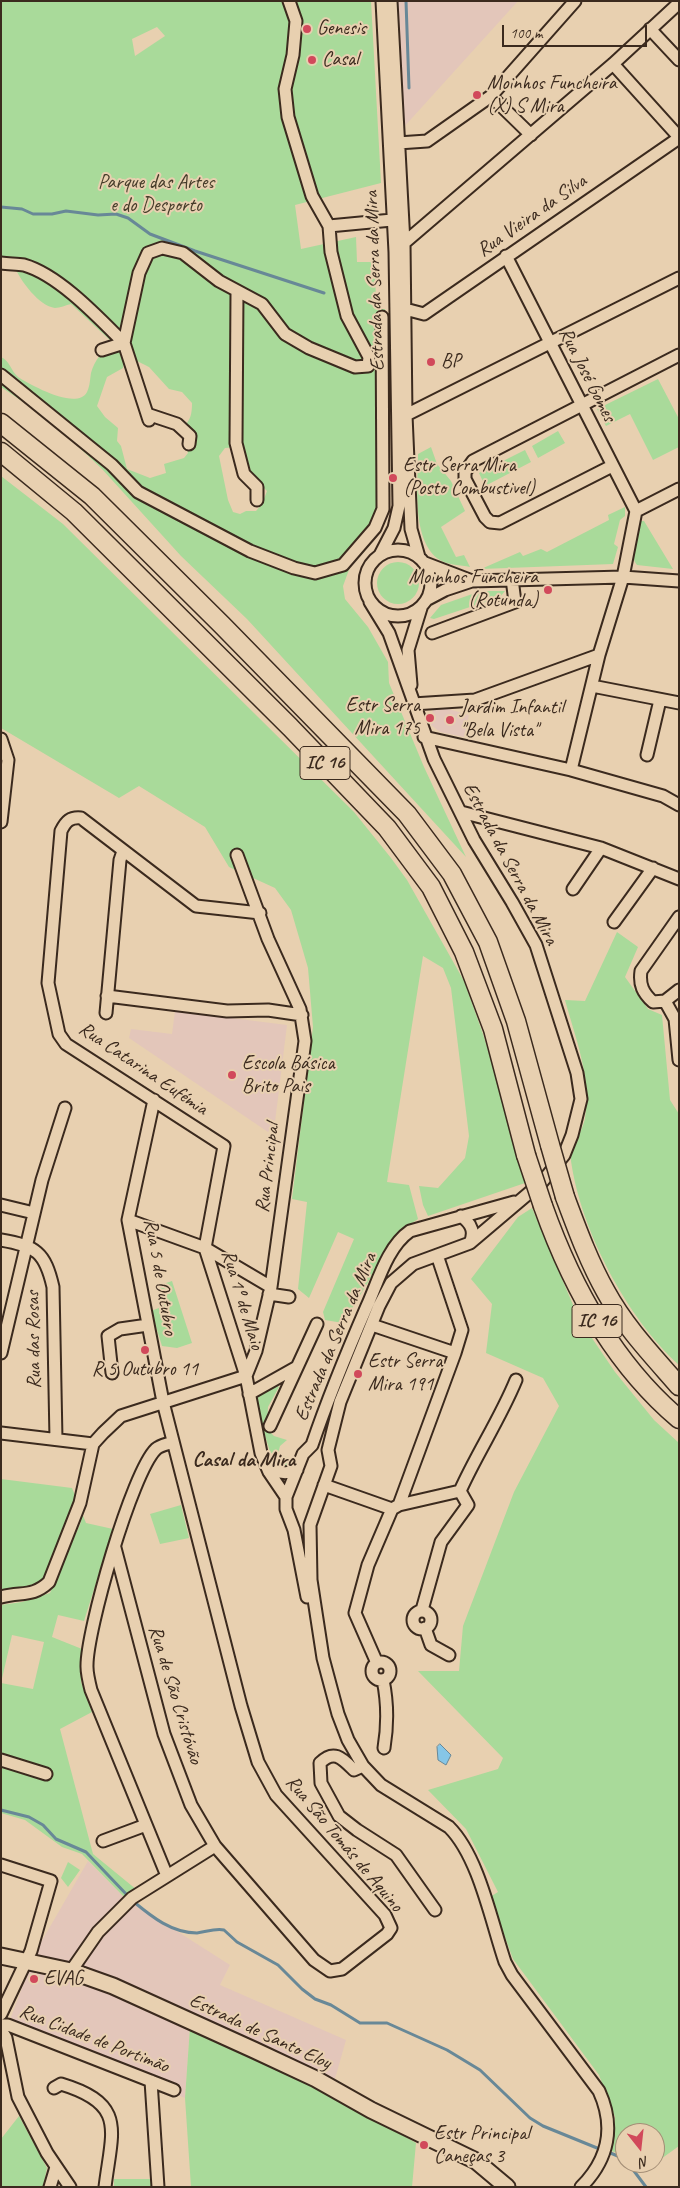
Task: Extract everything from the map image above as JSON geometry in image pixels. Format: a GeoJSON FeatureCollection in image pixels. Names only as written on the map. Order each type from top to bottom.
{"type":"FeatureCollection","features":[{"type":"Feature","properties":{"kind":"highway","name":"IC 16"},"geometry":{"type":"LineString","coordinates":[[1,424],[12,430],[92,496],[222,625],[412,821],[452,874],[488,942],[516,1021],[565,1197],[579,1235],[606,1293],[636,1337],[679,1386]]}},
{"type":"Feature","properties":{"kind":"highway","name":"IC 16"},"geometry":{"type":"LineString","coordinates":[[1,452],[74,512],[290,726],[387,828],[426,879],[464,952],[486,1012],[526,1155],[557,1246],[585,1303],[616,1350],[662,1405],[679,1419]]}},
{"type":"Feature","properties":{"kind":"main road","name":"Estrada de Santo Eloy"},"geometry":{"type":"LineString","coordinates":[[1,1956],[71,1971],[113,1986],[295,2069],[371,2110],[476,2161],[492,2179],[507,2187]]}},
{"type":"Feature","properties":{"kind":"street"},"geometry":{"type":"LineString","coordinates":[[124,343],[139,273],[148,254],[162,248],[183,253],[237,292],[262,304],[285,334],[309,348],[355,367],[368,366],[369,357],[347,316],[331,252],[329,226],[312,196],[288,117],[285,89],[293,55],[296,21],[289,1]]}},
{"type":"Feature","properties":{"kind":"street","name":"Estrada da Serra da Mira"},"geometry":{"type":"LineString","coordinates":[[380,555],[394,528],[399,506],[395,252],[382,1]]}},
{"type":"Feature","properties":{"kind":"street","name":"Estrada da Serra da Mira"},"geometry":{"type":"LineString","coordinates":[[391,1],[404,243],[406,415],[411,529],[422,560]]}},
{"type":"Feature","properties":{"kind":"street"},"geometry":{"type":"LineString","coordinates":[[398,143],[427,141],[492,96],[575,1]]}},
{"type":"Feature","properties":{"kind":"street"},"geometry":{"type":"LineString","coordinates":[[404,243],[531,135],[679,3]]}},
{"type":"Feature","properties":{"kind":"street"},"geometry":{"type":"LineString","coordinates":[[650,29],[679,60]]}},
{"type":"Feature","properties":{"kind":"street"},"geometry":{"type":"LineString","coordinates":[[612,64],[679,138]]}},
{"type":"Feature","properties":{"kind":"street"},"geometry":{"type":"LineString","coordinates":[[492,96],[531,135]]}},
{"type":"Feature","properties":{"kind":"street","name":"Rua Vieira da Silva"},"geometry":{"type":"LineString","coordinates":[[405,309],[424,314],[679,138]]}},
{"type":"Feature","properties":{"kind":"street"},"geometry":{"type":"LineString","coordinates":[[329,226],[392,220]]}},
{"type":"Feature","properties":{"kind":"street","name":"Rua José Gomes"},"geometry":{"type":"LineString","coordinates":[[506,256],[636,511]]}},
{"type":"Feature","properties":{"kind":"street"},"geometry":{"type":"LineString","coordinates":[[1,263],[24,266],[46,275],[90,309],[124,343],[148,417],[178,424],[190,436],[189,444]]}},
{"type":"Feature","properties":{"kind":"street"},"geometry":{"type":"LineString","coordinates":[[406,415],[550,345],[679,278]]}},
{"type":"Feature","properties":{"kind":"street"},"geometry":{"type":"LineString","coordinates":[[237,292],[236,443],[244,474],[257,487],[257,500]]}},
{"type":"Feature","properties":{"kind":"street"},"geometry":{"type":"LineString","coordinates":[[1,375],[112,464],[138,492],[250,551],[294,568],[315,573],[343,565],[375,528],[383,509],[382,317]]}},
{"type":"Feature","properties":{"kind":"street"},"geometry":{"type":"LineString","coordinates":[[102,350],[124,343]]}},
{"type":"Feature","properties":{"kind":"street"},"geometry":{"type":"LineString","coordinates":[[612,466],[500,523],[490,522],[485,517],[465,479],[468,466],[473,461],[679,355]]}},
{"type":"Feature","properties":{"kind":"street"},"geometry":{"type":"LineString","coordinates":[[571,770],[598,654],[623,577],[636,511],[679,489]]}},
{"type":"Feature","properties":{"kind":"street"},"geometry":{"type":"LineString","coordinates":[[413,704],[389,633],[370,602],[365,587],[367,571],[380,555],[400,550],[409,551],[422,560],[472,581]]}},
{"type":"Feature","properties":{"kind":"street"},"geometry":{"type":"LineString","coordinates":[[413,704],[408,650],[414,625],[425,603],[432,580],[422,560]]}},
{"type":"Feature","properties":{"kind":"street"},"geometry":{"type":"LineString","coordinates":[[370,602],[378,610],[394,616],[412,614],[445,590],[472,581],[623,577],[679,581]]}},
{"type":"Feature","properties":{"kind":"street"},"geometry":{"type":"LineString","coordinates":[[432,633],[515,602],[512,579]]}},
{"type":"Feature","properties":{"kind":"street"},"geometry":{"type":"LineString","coordinates":[[413,704],[475,700],[598,654]]}},
{"type":"Feature","properties":{"kind":"street"},"geometry":{"type":"LineString","coordinates":[[592,686],[679,703]]}},
{"type":"Feature","properties":{"kind":"street"},"geometry":{"type":"LineString","coordinates":[[647,755],[660,700]]}},
{"type":"Feature","properties":{"kind":"street","name":"Estrada da Serra da Mira"},"geometry":{"type":"LineString","coordinates":[[322,1650],[311,1580],[310,1540],[312,1516],[331,1466],[328,1450],[340,1402],[391,1282],[413,1264],[470,1243],[518,1200],[542,1182],[564,1155],[572,1135],[581,1098],[577,1073],[536,945],[512,902],[489,868],[424,737],[413,704]]}},
{"type":"Feature","properties":{"kind":"street"},"geometry":{"type":"LineString","coordinates":[[424,737],[571,770],[663,796],[679,805]]}},
{"type":"Feature","properties":{"kind":"street"},"geometry":{"type":"LineString","coordinates":[[1,739],[8,760],[1,822]]}},
{"type":"Feature","properties":{"kind":"street"},"geometry":{"type":"LineString","coordinates":[[461,812],[600,848],[679,879]]}},
{"type":"Feature","properties":{"kind":"street","name":"Rua Catarina Eufémia"},"geometry":{"type":"LineString","coordinates":[[224,1146],[66,1044],[59,1034],[48,983],[61,831],[65,822],[72,818],[81,818],[196,906],[260,914]]}},
{"type":"Feature","properties":{"kind":"street"},"geometry":{"type":"LineString","coordinates":[[573,889],[600,848]]}},
{"type":"Feature","properties":{"kind":"street"},"geometry":{"type":"LineString","coordinates":[[106,1014],[120,860],[123,851]]}},
{"type":"Feature","properties":{"kind":"street","name":"Rua Principal"},"geometry":{"type":"LineString","coordinates":[[237,855],[268,939],[302,1015],[305,1040],[270,1291],[256,1352],[246,1376]]}},
{"type":"Feature","properties":{"kind":"street"},"geometry":{"type":"LineString","coordinates":[[614,922],[653,868]]}},
{"type":"Feature","properties":{"kind":"street"},"geometry":{"type":"LineString","coordinates":[[679,917],[641,972],[640,982],[645,994],[653,1002],[665,1001],[679,990]]}},
{"type":"Feature","properties":{"kind":"street"},"geometry":{"type":"LineString","coordinates":[[107,996],[227,1011],[268,1010],[302,1015]]}},
{"type":"Feature","properties":{"kind":"street"},"geometry":{"type":"LineString","coordinates":[[665,1001],[676,1019],[679,1060]]}},
{"type":"Feature","properties":{"kind":"street","name":"Rua 5 de Outubro"},"geometry":{"type":"LineString","coordinates":[[154,1100],[128,1220],[163,1402]]}},
{"type":"Feature","properties":{"kind":"street"},"geometry":{"type":"LineString","coordinates":[[1,1354],[42,1180],[65,1108]]}},
{"type":"Feature","properties":{"kind":"street","name":"Rua 1º de Maio"},"geometry":{"type":"LineString","coordinates":[[224,1146],[205,1248],[246,1376],[264,1462],[286,1497]]}},
{"type":"Feature","properties":{"kind":"street","name":"Estrada da Serra da Mira"},"geometry":{"type":"LineString","coordinates":[[518,1200],[410,1231],[397,1244],[379,1278],[350,1344],[312,1445],[303,1454],[286,1497],[286,1509],[290,1516],[303,1582],[343,1730],[363,1766],[381,1785],[449,1826],[458,1836],[472,1860],[505,1962],[599,2091],[605,2104],[610,2124],[607,2143],[588,2180],[581,2187]]}},
{"type":"Feature","properties":{"kind":"street"},"geometry":{"type":"LineString","coordinates":[[1,1205],[34,1213]]}},
{"type":"Feature","properties":{"kind":"street"},"geometry":{"type":"LineString","coordinates":[[461,1216],[472,1227],[474,1235],[470,1243]]}},
{"type":"Feature","properties":{"kind":"street"},"geometry":{"type":"LineString","coordinates":[[128,1220],[205,1248],[270,1291],[289,1297]]}},
{"type":"Feature","properties":{"kind":"street"},"geometry":{"type":"LineString","coordinates":[[1,1240],[26,1244]]}},
{"type":"Feature","properties":{"kind":"street","name":"Rua das Rosas"},"geometry":{"type":"LineString","coordinates":[[26,1244],[41,1257],[49,1270],[54,1287],[56,1439]]}},
{"type":"Feature","properties":{"kind":"street"},"geometry":{"type":"LineString","coordinates":[[397,1244],[397,1254],[403,1261],[413,1264]]}},
{"type":"Feature","properties":{"kind":"street"},"geometry":{"type":"LineString","coordinates":[[384,1748],[388,1725],[388,1704],[383,1680],[388,1677],[389,1668],[385,1664],[377,1663],[355,1613],[368,1565],[396,1507],[462,1330],[438,1255]]}},
{"type":"Feature","properties":{"kind":"street"},"geometry":{"type":"LineString","coordinates":[[270,1426],[317,1324]]}},
{"type":"Feature","properties":{"kind":"street"},"geometry":{"type":"LineString","coordinates":[[112,1373],[108,1336],[120,1329],[148,1325]]}},
{"type":"Feature","properties":{"kind":"street"},"geometry":{"type":"LineString","coordinates":[[372,1325],[455,1352]]}},
{"type":"Feature","properties":{"kind":"street"},"geometry":{"type":"LineString","coordinates":[[249,1394],[297,1367]]}},
{"type":"Feature","properties":{"kind":"street"},"geometry":{"type":"LineString","coordinates":[[1,1597],[29,1594],[40,1590],[49,1582],[80,1503],[93,1444],[121,1416],[246,1376]]}},
{"type":"Feature","properties":{"kind":"street"},"geometry":{"type":"LineString","coordinates":[[460,1491],[484,1440],[500,1417],[516,1380]]}},
{"type":"Feature","properties":{"kind":"street","name":"Rua São Tomás de Aquino"},"geometry":{"type":"LineString","coordinates":[[163,1402],[241,1706],[258,1762],[280,1800],[385,1915],[391,1928],[387,1934],[342,1969],[330,1971],[324,1969],[283,1925],[215,1846]]}},
{"type":"Feature","properties":{"kind":"street"},"geometry":{"type":"LineString","coordinates":[[1,1433],[93,1444]]}},
{"type":"Feature","properties":{"kind":"street"},"geometry":{"type":"LineString","coordinates":[[167,1876],[91,1690],[87,1666],[92,1632],[126,1508],[144,1463],[157,1447],[173,1442]]}},
{"type":"Feature","properties":{"kind":"street","name":"Estrada da Serra da Mira"},"geometry":{"type":"LineString","coordinates":[[312,1445],[319,1445],[328,1450]]}},
{"type":"Feature","properties":{"kind":"street"},"geometry":{"type":"LineString","coordinates":[[264,1462],[270,1468],[281,1473],[291,1473],[297,1470]]}},
{"type":"Feature","properties":{"kind":"street"},"geometry":{"type":"LineString","coordinates":[[324,1485],[396,1507],[460,1491]]}},
{"type":"Feature","properties":{"kind":"street"},"geometry":{"type":"LineString","coordinates":[[449,1655],[431,1645],[425,1628],[430,1624],[431,1618],[428,1613],[422,1610],[441,1542],[468,1505],[460,1491]]}},
{"type":"Feature","properties":{"kind":"street"},"geometry":{"type":"LineString","coordinates":[[290,1516],[298,1520],[306,1520],[312,1516]]}},
{"type":"Feature","properties":{"kind":"street","name":"Rua de São Cristóvão"},"geometry":{"type":"LineString","coordinates":[[114,1548],[164,1734],[191,1805],[215,1846]]}},
{"type":"Feature","properties":{"kind":"street"},"geometry":{"type":"LineString","coordinates":[[363,1766],[354,1770],[342,1758],[334,1754],[327,1756],[320,1763],[321,1782],[339,1816],[396,1855],[435,1910]]}},
{"type":"Feature","properties":{"kind":"street"},"geometry":{"type":"LineString","coordinates":[[1,1760],[46,1774]]}},
{"type":"Feature","properties":{"kind":"street"},"geometry":{"type":"LineString","coordinates":[[103,1841],[146,1825]]}},
{"type":"Feature","properties":{"kind":"street"},"geometry":{"type":"LineString","coordinates":[[71,1971],[98,1932],[132,1898],[215,1846]]}},
{"type":"Feature","properties":{"kind":"street"},"geometry":{"type":"LineString","coordinates":[[1,1865],[51,1881],[31,1951],[1,2014]]}},
{"type":"Feature","properties":{"kind":"street","name":"Rua Cidade de Portimão"},"geometry":{"type":"LineString","coordinates":[[1,2025],[8,2025],[174,2090]]}},
{"type":"Feature","properties":{"kind":"street"},"geometry":{"type":"LineString","coordinates":[[1,2030],[6,2038],[18,2097],[56,2167],[70,2187]]}},
{"type":"Feature","properties":{"kind":"street"},"geometry":{"type":"LineString","coordinates":[[151,2080],[158,2187]]}},
{"type":"Feature","properties":{"kind":"street"},"geometry":{"type":"LineString","coordinates":[[54,2088],[61,2084],[85,2093],[97,2099],[108,2113],[112,2128],[105,2187]]}},
{"type":"Feature","properties":{"kind":"street"},"geometry":{"type":"LineString","coordinates":[[50,2187],[56,2167]]}},
{"type":"Feature","properties":{"kind":"shaded area"},"geometry":{"type":"Polygon","coordinates":[[[398,1],[518,1],[403,128],[398,1]]]}},
{"type":"Feature","properties":{"kind":"shaded area","name":"Jardim Infantil \"Bela Vista\""},"geometry":{"type":"Polygon","coordinates":[[[442,707],[469,715],[464,737],[440,732],[431,725],[433,708],[442,707]]]}},
{"type":"Feature","properties":{"kind":"shaded area","name":"Escola Básica Brito Pais"},"geometry":{"type":"Polygon","coordinates":[[[175,1011],[287,1025],[275,1122],[268,1132],[129,1038],[131,1029],[172,1034],[175,1011]]]}},
{"type":"Feature","properties":{"kind":"shaded area"},"geometry":{"type":"Polygon","coordinates":[[[88,1861],[125,1898],[230,1965],[220,1985],[346,2040],[331,2093],[190,2027],[185,2098],[23,2034],[11,2017],[36,1951],[88,1861]]]}},
{"type":"Feature","properties":{"kind":"green space","name":"Parque das Artes e do Desporto"},"geometry":{"type":"Polygon","coordinates":[[[1,1],[371,1],[381,183],[295,205],[301,249],[356,237],[357,262],[375,262],[376,309],[385,309],[388,509],[370,545],[350,567],[343,586],[345,599],[368,627],[388,662],[389,683],[424,767],[466,857],[247,619],[181,556],[102,469],[50,420],[1,387],[1,357],[18,377],[43,390],[64,398],[74,399],[82,397],[88,390],[91,373],[97,360],[113,343],[71,304],[55,308],[43,303],[31,292],[15,268],[1,266],[1,1]],[[157,27],[132,39],[135,56],[165,36],[157,27]],[[137,361],[124,362],[123,368],[107,377],[97,406],[105,417],[118,428],[117,441],[121,446],[127,469],[150,478],[166,473],[164,464],[184,458],[188,453],[183,427],[188,422],[192,403],[182,392],[169,389],[149,367],[137,361]],[[239,447],[225,448],[219,456],[228,500],[233,512],[240,514],[246,511],[256,511],[262,504],[267,491],[250,475],[239,447]]]}},
{"type":"Feature","properties":{"kind":"green space"},"geometry":{"type":"Polygon","coordinates":[[[658,379],[679,419],[679,447],[653,460],[630,414],[606,426],[597,409],[658,379]]]}},
{"type":"Feature","properties":{"kind":"green space"},"geometry":{"type":"Polygon","coordinates":[[[558,431],[565,443],[538,458],[532,446],[558,431]]]}},
{"type":"Feature","properties":{"kind":"green space"},"geometry":{"type":"Polygon","coordinates":[[[431,447],[437,464],[451,481],[465,511],[441,527],[456,557],[464,555],[470,567],[443,562],[431,551],[424,540],[418,511],[418,454],[431,447]]]}},
{"type":"Feature","properties":{"kind":"green space"},"geometry":{"type":"Polygon","coordinates":[[[525,450],[531,462],[485,486],[479,473],[525,450]]]}},
{"type":"Feature","properties":{"kind":"green space"},"geometry":{"type":"Polygon","coordinates":[[[1,476],[63,524],[354,812],[407,880],[464,981],[483,1034],[528,1182],[428,1216],[423,1205],[419,1186],[438,1188],[465,1158],[469,1136],[451,988],[443,968],[423,956],[387,1182],[409,1185],[418,1219],[399,1232],[343,1323],[325,1320],[323,1312],[354,1239],[338,1232],[309,1298],[298,1289],[307,1202],[292,1199],[313,1027],[308,968],[291,910],[275,888],[229,867],[205,827],[139,786],[119,798],[1,728],[1,476]]]}},
{"type":"Feature","properties":{"kind":"green space"},"geometry":{"type":"Polygon","coordinates":[[[625,507],[625,516],[620,520],[614,544],[618,547],[613,564],[481,569],[520,552],[523,556],[541,549],[547,552],[609,520],[608,515],[625,507]]]}},
{"type":"Feature","properties":{"kind":"green space"},"geometry":{"type":"Polygon","coordinates":[[[640,521],[644,521],[673,569],[637,565],[634,560],[633,550],[640,521]]]}},
{"type":"Feature","properties":{"kind":"green space"},"geometry":{"type":"Polygon","coordinates":[[[402,562],[410,565],[416,571],[419,583],[416,595],[410,601],[394,604],[386,601],[380,595],[377,579],[380,571],[386,565],[402,562]]]}},
{"type":"Feature","properties":{"kind":"green space"},"geometry":{"type":"Polygon","coordinates":[[[481,591],[505,591],[500,597],[434,619],[430,618],[441,605],[481,591]]]}},
{"type":"Feature","properties":{"kind":"green space"},"geometry":{"type":"Polygon","coordinates":[[[617,932],[638,947],[625,977],[648,1009],[662,1015],[670,1100],[679,1114],[679,1365],[660,1346],[642,1323],[609,1272],[585,1216],[576,1188],[571,1161],[572,1151],[585,1118],[587,1103],[581,1058],[565,1000],[585,1001],[617,932]]]}},
{"type":"Feature","properties":{"kind":"green space"},"geometry":{"type":"Polygon","coordinates":[[[532,1208],[579,1319],[615,1372],[654,1420],[679,1443],[679,2146],[665,2156],[665,2123],[615,2123],[615,2152],[611,2151],[615,2117],[599,2075],[513,1959],[490,1897],[498,1892],[466,1829],[428,1790],[498,1769],[503,1758],[418,1671],[459,1671],[463,1626],[514,1492],[559,1406],[543,1378],[486,1353],[492,1304],[471,1279],[518,1217],[532,1208]]]}},
{"type":"Feature","properties":{"kind":"green space"},"geometry":{"type":"Polygon","coordinates":[[[172,1281],[192,1343],[177,1348],[162,1346],[151,1311],[164,1306],[157,1286],[172,1281]]]}},
{"type":"Feature","properties":{"kind":"green space"},"geometry":{"type":"Polygon","coordinates":[[[276,1384],[279,1387],[268,1407],[267,1429],[274,1436],[287,1440],[280,1446],[278,1454],[292,1459],[289,1464],[283,1467],[273,1462],[254,1399],[276,1384]]]}},
{"type":"Feature","properties":{"kind":"green space"},"geometry":{"type":"Polygon","coordinates":[[[1,1479],[72,1488],[86,1523],[113,1529],[84,1621],[58,1615],[52,1637],[82,1649],[81,1682],[92,1712],[60,1729],[93,1854],[137,1890],[125,1898],[82,1854],[62,1847],[25,1820],[1,1813],[1,1683],[1,1605],[22,1602],[50,1593],[81,1522],[74,1510],[43,1581],[35,1588],[1,1594],[1,1479]],[[12,1635],[1,1683],[33,1689],[44,1642],[12,1635]]]}},
{"type":"Feature","properties":{"kind":"green space"},"geometry":{"type":"Polygon","coordinates":[[[181,1505],[189,1538],[160,1544],[150,1514],[181,1505]]]}},
{"type":"Feature","properties":{"kind":"green space"},"geometry":{"type":"Polygon","coordinates":[[[68,1862],[80,1870],[68,1887],[61,1878],[68,1862]]]}},
{"type":"Feature","properties":{"kind":"green space"},"geometry":{"type":"Polygon","coordinates":[[[190,2027],[331,2093],[416,2143],[412,2187],[191,2187],[185,2098],[190,2027]]]}},
{"type":"Feature","properties":{"kind":"green space"},"geometry":{"type":"Polygon","coordinates":[[[19,2116],[47,2168],[43,2187],[1,2187],[1,2139],[19,2116]]]}},
{"type":"Feature","properties":{"kind":"green space"},"geometry":{"type":"Polygon","coordinates":[[[114,2179],[151,2179],[152,2187],[114,2187],[114,2179]]]}},
{"type":"Feature","properties":{"kind":"water"},"geometry":{"type":"Polygon","coordinates":[[[440,1744],[451,1755],[446,1765],[438,1760],[437,1747],[440,1744]]]}},
{"type":"Feature","properties":{"kind":"waterway"},"geometry":{"type":"LineString","coordinates":[[406,1],[409,88]]}},
{"type":"Feature","properties":{"kind":"waterway"},"geometry":{"type":"LineString","coordinates":[[1,207],[22,209],[33,214],[52,214],[66,211],[98,215],[116,214],[128,218],[150,234],[195,251],[324,293]]}},
{"type":"Feature","properties":{"kind":"waterway"},"geometry":{"type":"LineString","coordinates":[[1,1810],[29,1817],[43,1825],[56,1839],[86,1852],[128,1896]]}},
{"type":"Feature","properties":{"kind":"waterway"},"geometry":{"type":"LineString","coordinates":[[134,1902],[163,1923],[179,1930],[197,1933],[224,1930],[237,1942],[278,1965],[315,1999],[331,2005],[360,2023],[387,2023],[447,2050],[480,2070],[530,2118],[543,2126],[602,2150]]}},
{"type":"Feature","properties":{"kind":"waterway"},"geometry":{"type":"LineString","coordinates":[[608,2152],[615,2155]]}},
{"type":"Feature","properties":{"kind":"waterway"},"geometry":{"type":"LineString","coordinates":[[636,2173],[646,2187]]}},
{"type":"Feature","properties":{"kind":"place","name":"Genesis"},"geometry":{"type":"Point","coordinates":[307,29]}},
{"type":"Feature","properties":{"kind":"place","name":"Casal"},"geometry":{"type":"Point","coordinates":[312,60]}},
{"type":"Feature","properties":{"kind":"place","name":"Moinhos Funcheira (X) S Mira"},"geometry":{"type":"Point","coordinates":[477,95]}},
{"type":"Feature","properties":{"kind":"place","name":"BP"},"geometry":{"type":"Point","coordinates":[431,362]}},
{"type":"Feature","properties":{"kind":"place","name":"Estr Serra Mira (Posto Combustivel)"},"geometry":{"type":"Point","coordinates":[393,478]}},
{"type":"Feature","properties":{"kind":"place","name":"Moinhos Funcheira (Rotunda)"},"geometry":{"type":"Point","coordinates":[548,590]}},
{"type":"Feature","properties":{"kind":"place","name":"Estr Serra Mira 175"},"geometry":{"type":"Point","coordinates":[430,718]}},
{"type":"Feature","properties":{"kind":"place","name":"Jardim Infantil \"Bela Vista\""},"geometry":{"type":"Point","coordinates":[450,720]}},
{"type":"Feature","properties":{"kind":"place","name":"Escola Básica Brito Pais"},"geometry":{"type":"Point","coordinates":[232,1075]}},
{"type":"Feature","properties":{"kind":"place","name":"R 5 Outubro 11"},"geometry":{"type":"Point","coordinates":[145,1350]}},
{"type":"Feature","properties":{"kind":"place","name":"Estr Serra Mira 191"},"geometry":{"type":"Point","coordinates":[358,1374]}},
{"type":"Feature","properties":{"kind":"place","name":"EVAG"},"geometry":{"type":"Point","coordinates":[34,1979]}},
{"type":"Feature","properties":{"kind":"place","name":"Estr Principal Caneças 3"},"geometry":{"type":"Point","coordinates":[424,2145]}},
{"type":"Feature","properties":{"kind":"district","name":"Casal da Mira"},"geometry":{"type":"Point","coordinates":[244,1460]}}]}
